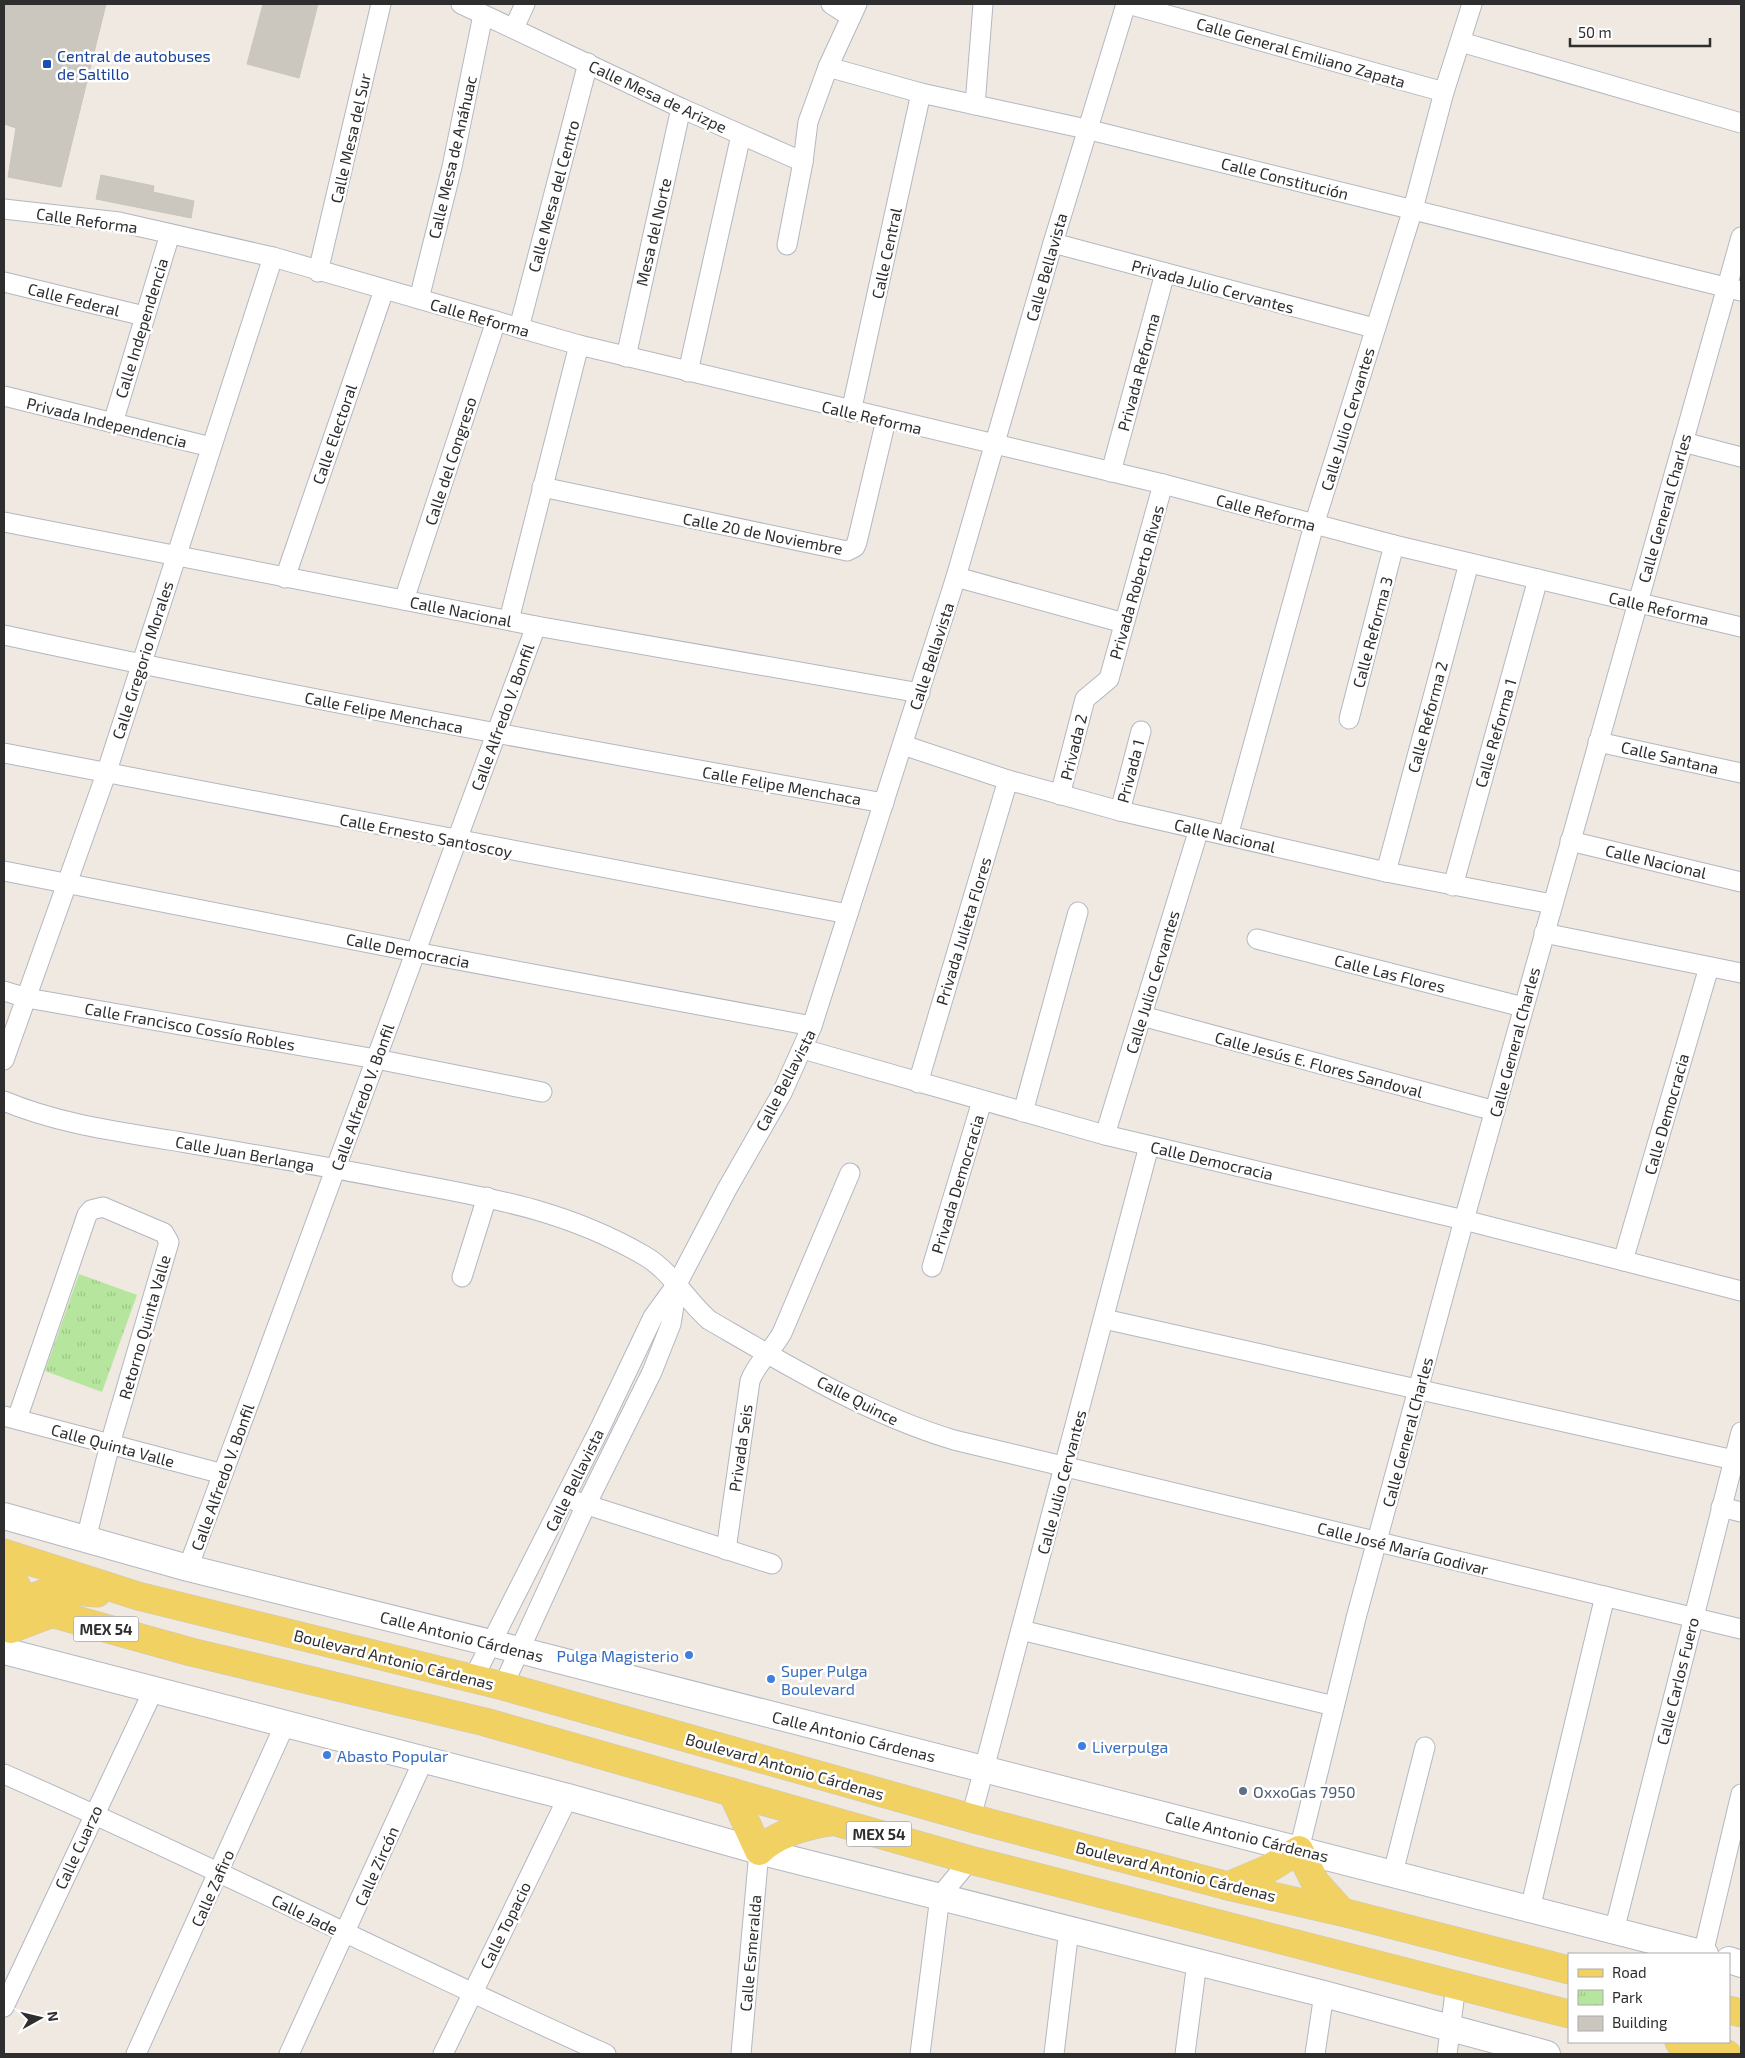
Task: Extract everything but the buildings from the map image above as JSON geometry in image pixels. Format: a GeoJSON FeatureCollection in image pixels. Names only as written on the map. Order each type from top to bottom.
{"type":"FeatureCollection","features":[{"type":"Feature","properties":{"kind":"main road","name":"Boulevard Antonio Cárdenas"},"geometry":{"type":"LineString","coordinates":[[4,1553],[138,1596],[503,1686],[971,1818],[1228,1886],[1342,1912],[1568,1970]]}},
{"type":"Feature","properties":{"kind":"main road"},"geometry":{"type":"LineString","coordinates":[[4,1562],[19,1591],[8,1625]]}},
{"type":"Feature","properties":{"kind":"main road"},"geometry":{"type":"LineString","coordinates":[[8,1625],[41,1593],[53,1591],[138,1596]]}},
{"type":"Feature","properties":{"kind":"main road","name":"MEX 54"},"geometry":{"type":"LineString","coordinates":[[8,1625],[53,1613],[191,1652],[485,1722],[970,1860],[1568,2014]]}},
{"type":"Feature","properties":{"kind":"main road"},"geometry":{"type":"LineString","coordinates":[[732,1792],[759,1851],[770,1841],[785,1834],[834,1821]]}},
{"type":"Feature","properties":{"kind":"main road"},"geometry":{"type":"LineString","coordinates":[[1228,1886],[1268,1869],[1299,1850],[1315,1882],[1342,1912]]}},
{"type":"Feature","properties":{"kind":"main road"},"geometry":{"type":"LineString","coordinates":[[1422,1975],[1432,1936]]}},
{"type":"Feature","properties":{"kind":"main road"},"geometry":{"type":"LineString","coordinates":[[1485,1992],[1496,1951]]}},
{"type":"Feature","properties":{"kind":"main road"},"geometry":{"type":"LineString","coordinates":[[1683,2043],[1727,2054]]}},
{"type":"Feature","properties":{"kind":"street","name":"Calle Mesa del Sur"},"geometry":{"type":"LineString","coordinates":[[318,272],[381,4]]}},
{"type":"Feature","properties":{"kind":"street","name":"Calle Mesa de Arizpe"},"geometry":{"type":"LineString","coordinates":[[461,4],[681,108],[803,162]]}},
{"type":"Feature","properties":{"kind":"street"},"geometry":{"type":"LineString","coordinates":[[514,28],[525,4]]}},
{"type":"Feature","properties":{"kind":"street"},"geometry":{"type":"LineString","coordinates":[[788,246],[808,122],[828,67],[854,10],[831,4]]}},
{"type":"Feature","properties":{"kind":"street"},"geometry":{"type":"LineString","coordinates":[[975,105],[983,4]]}},
{"type":"Feature","properties":{"kind":"street","name":"Calle General Emiliano Zapata"},"geometry":{"type":"LineString","coordinates":[[1127,4],[1444,92]]}},
{"type":"Feature","properties":{"kind":"street","name":"Calle Bellavista"},"geometry":{"type":"LineString","coordinates":[[473,1679],[565,1498],[653,1317],[677,1284],[727,1189],[782,1093],[812,1026],[956,577],[1086,129],[1127,4]]}},
{"type":"Feature","properties":{"kind":"street","name":"Calle Julio Cervantes"},"geometry":{"type":"LineString","coordinates":[[1228,836],[1314,525],[1374,328],[1413,209],[1444,92],[1472,4]]}},
{"type":"Feature","properties":{"kind":"street","name":"Calle Mesa de Anáhuac"},"geometry":{"type":"LineString","coordinates":[[419,299],[452,167],[483,15]]}},
{"type":"Feature","properties":{"kind":"street"},"geometry":{"type":"LineString","coordinates":[[1461,42],[1741,123]]}},
{"type":"Feature","properties":{"kind":"street","name":"Calle Mesa del Centro"},"geometry":{"type":"LineString","coordinates":[[519,328],[588,63]]}},
{"type":"Feature","properties":{"kind":"street","name":"Calle Constitución"},"geometry":{"type":"LineString","coordinates":[[828,67],[921,93],[1086,129],[1734,289]]}},
{"type":"Feature","properties":{"kind":"street","name":"Calle Central"},"geometry":{"type":"LineString","coordinates":[[851,412],[921,93]]}},
{"type":"Feature","properties":{"kind":"street","name":"Mesa del Norte"},"geometry":{"type":"LineString","coordinates":[[626,357],[681,108]]}},
{"type":"Feature","properties":{"kind":"street"},"geometry":{"type":"LineString","coordinates":[[688,372],[741,135]]}},
{"type":"Feature","properties":{"kind":"street","name":"Calle Reforma"},"geometry":{"type":"LineString","coordinates":[[4,209],[120,222],[272,257],[318,272],[578,345],[851,412],[1163,484],[1394,545],[1741,627]]}},
{"type":"Feature","properties":{"kind":"street","name":"Calle Independencia"},"geometry":{"type":"LineString","coordinates":[[113,423],[170,234]]}},
{"type":"Feature","properties":{"kind":"street","name":"Calle General Charles"},"geometry":{"type":"LineString","coordinates":[[1299,1850],[1377,1541],[1464,1220],[1683,442],[1734,289],[1741,237]]}},
{"type":"Feature","properties":{"kind":"street","name":"Privada Julio Cervantes"},"geometry":{"type":"LineString","coordinates":[[1053,243],[1374,328]]}},
{"type":"Feature","properties":{"kind":"street","name":"Calle Gregorio Morales"},"geometry":{"type":"LineString","coordinates":[[4,1060],[106,774],[272,257]]}},
{"type":"Feature","properties":{"kind":"street","name":"Privada Reforma"},"geometry":{"type":"LineString","coordinates":[[1112,472],[1165,273]]}},
{"type":"Feature","properties":{"kind":"street","name":"Calle Federal"},"geometry":{"type":"LineString","coordinates":[[4,282],[144,316]]}},
{"type":"Feature","properties":{"kind":"street","name":"Calle Electoral"},"geometry":{"type":"LineString","coordinates":[[285,578],[384,290]]}},
{"type":"Feature","properties":{"kind":"street","name":"Calle del Congreso"},"geometry":{"type":"LineString","coordinates":[[404,600],[496,321]]}},
{"type":"Feature","properties":{"kind":"street","name":"Calle Alfredo V. Bonfil"},"geometry":{"type":"LineString","coordinates":[[508,620],[578,345]]}},
{"type":"Feature","properties":{"kind":"street","name":"Privada Independencia"},"geometry":{"type":"LineString","coordinates":[[4,396],[211,447]]}},
{"type":"Feature","properties":{"kind":"street","name":"Calle 20 de Noviembre"},"geometry":{"type":"LineString","coordinates":[[542,487],[847,551],[855,547],[857,542],[886,420]]}},
{"type":"Feature","properties":{"kind":"street"},"geometry":{"type":"LineString","coordinates":[[1683,442],[1741,457]]}},
{"type":"Feature","properties":{"kind":"street","name":"Privada Roberto Rivas"},"geometry":{"type":"LineString","coordinates":[[1109,679],[1163,484]]}},
{"type":"Feature","properties":{"kind":"street","name":"Calle Nacional"},"geometry":{"type":"LineString","coordinates":[[4,522],[536,626],[920,693]]}},
{"type":"Feature","properties":{"kind":"street","name":"Calle Reforma 3"},"geometry":{"type":"LineString","coordinates":[[1349,718],[1394,545]]}},
{"type":"Feature","properties":{"kind":"street","name":"Calle Reforma 2"},"geometry":{"type":"LineString","coordinates":[[1386,872],[1469,563]]}},
{"type":"Feature","properties":{"kind":"street"},"geometry":{"type":"LineString","coordinates":[[956,577],[1124,623]]}},
{"type":"Feature","properties":{"kind":"street","name":"Calle Reforma 1"},"geometry":{"type":"LineString","coordinates":[[1453,886],[1538,579]]}},
{"type":"Feature","properties":{"kind":"street","name":"Calle Alfredo V. Bonfil"},"geometry":{"type":"LineString","coordinates":[[188,1568],[455,840],[536,626]]}},
{"type":"Feature","properties":{"kind":"street","name":"Calle Felipe Menchaca"},"geometry":{"type":"LineString","coordinates":[[4,635],[140,665],[496,734],[884,803]]}},
{"type":"Feature","properties":{"kind":"street","name":"Privada 2"},"geometry":{"type":"LineString","coordinates":[[1060,795],[1085,699],[1109,679]]}},
{"type":"Feature","properties":{"kind":"street","name":"Privada 1"},"geometry":{"type":"LineString","coordinates":[[1120,811],[1141,731]]}},
{"type":"Feature","properties":{"kind":"street","name":"Calle Santana"},"geometry":{"type":"LineString","coordinates":[[1598,742],[1741,773]]}},
{"type":"Feature","properties":{"kind":"street","name":"Calle Nacional"},"geometry":{"type":"LineString","coordinates":[[903,745],[1008,780],[1120,811],[1386,872],[1552,904]]}},
{"type":"Feature","properties":{"kind":"street","name":"Calle Ernesto Santoscoy"},"geometry":{"type":"LineString","coordinates":[[4,753],[106,774],[848,914]]}},
{"type":"Feature","properties":{"kind":"street","name":"Privada Julieta Flores"},"geometry":{"type":"LineString","coordinates":[[918,1082],[1008,780]]}},
{"type":"Feature","properties":{"kind":"street","name":"Calle Julio Cervantes"},"geometry":{"type":"LineString","coordinates":[[1105,1135],[1199,830]]}},
{"type":"Feature","properties":{"kind":"street","name":"Calle Nacional"},"geometry":{"type":"LineString","coordinates":[[1570,841],[1741,882]]}},
{"type":"Feature","properties":{"kind":"street","name":"Calle Democracia"},"geometry":{"type":"LineString","coordinates":[[4,871],[415,952],[812,1026]]}},
{"type":"Feature","properties":{"kind":"street"},"geometry":{"type":"LineString","coordinates":[[1023,1112],[1078,912]]}},
{"type":"Feature","properties":{"kind":"street"},"geometry":{"type":"LineString","coordinates":[[1544,933],[1741,973]]}},
{"type":"Feature","properties":{"kind":"street","name":"Calle Las Flores"},"geometry":{"type":"LineString","coordinates":[[1257,939],[1523,1008]]}},
{"type":"Feature","properties":{"kind":"street","name":"Calle Democracia"},"geometry":{"type":"LineString","coordinates":[[1623,1261],[1709,967]]}},
{"type":"Feature","properties":{"kind":"street","name":"Calle Francisco Cossío Robles"},"geometry":{"type":"LineString","coordinates":[[4,991],[27,998],[376,1059],[542,1092]]}},
{"type":"Feature","properties":{"kind":"street","name":"Calle Jesús E. Flores Sandoval"},"geometry":{"type":"LineString","coordinates":[[1142,1016],[1495,1112]]}},
{"type":"Feature","properties":{"kind":"street","name":"Calle Democracia"},"geometry":{"type":"LineString","coordinates":[[803,1049],[1105,1135],[1464,1220],[1741,1291]]}},
{"type":"Feature","properties":{"kind":"street","name":"Calle Juan Berlanga"},"geometry":{"type":"LineString","coordinates":[[4,1101],[21,1108],[94,1127],[335,1168],[487,1197],[550,1213],[586,1226],[646,1257],[677,1284]]}},
{"type":"Feature","properties":{"kind":"street","name":"Privada Democracia"},"geometry":{"type":"LineString","coordinates":[[932,1267],[982,1101]]}},
{"type":"Feature","properties":{"kind":"street","name":"Calle Julio Cervantes"},"geometry":{"type":"LineString","coordinates":[[971,1818],[1150,1146]]}},
{"type":"Feature","properties":{"kind":"street","name":"Privada Seis"},"geometry":{"type":"LineString","coordinates":[[726,1550],[750,1381],[754,1369],[782,1333],[850,1173]]}},
{"type":"Feature","properties":{"kind":"street"},"geometry":{"type":"LineString","coordinates":[[462,1277],[487,1197]]}},
{"type":"Feature","properties":{"kind":"street","name":"Retorno Quinta Valle"},"geometry":{"type":"LineString","coordinates":[[10,1418],[87,1215],[91,1210],[103,1207],[164,1232],[169,1242],[110,1444],[86,1539]]}},
{"type":"Feature","properties":{"kind":"street","name":"Calle Bellavista"},"geometry":{"type":"LineString","coordinates":[[503,1686],[586,1505],[652,1372],[671,1324],[677,1284]]}},
{"type":"Feature","properties":{"kind":"street","name":"Calle Quince"},"geometry":{"type":"LineString","coordinates":[[677,1284],[698,1310],[709,1320],[856,1401],[916,1428],[954,1440],[1065,1466]]}},
{"type":"Feature","properties":{"kind":"street"},"geometry":{"type":"LineString","coordinates":[[1104,1319],[1734,1460]]}},
{"type":"Feature","properties":{"kind":"street","name":"Calle Quinta Valle"},"geometry":{"type":"LineString","coordinates":[[10,1418],[223,1474]]}},
{"type":"Feature","properties":{"kind":"street","name":"Calle Carlos Fuero"},"geometry":{"type":"LineString","coordinates":[[1614,1931],[1741,1432]]}},
{"type":"Feature","properties":{"kind":"street","name":"Calle José María Godivar"},"geometry":{"type":"LineString","coordinates":[[1065,1466],[1741,1629]]}},
{"type":"Feature","properties":{"kind":"street"},"geometry":{"type":"LineString","coordinates":[[565,1498],[772,1564]]}},
{"type":"Feature","properties":{"kind":"street"},"geometry":{"type":"LineString","coordinates":[[1721,1508],[1741,1512]]}},
{"type":"Feature","properties":{"kind":"street","name":"Calle Antonio Cárdenas"},"geometry":{"type":"LineString","coordinates":[[4,1516],[188,1568],[492,1643],[1700,1953]]}},
{"type":"Feature","properties":{"kind":"street"},"geometry":{"type":"LineString","coordinates":[[1530,1909],[1605,1596]]}},
{"type":"Feature","properties":{"kind":"street"},"geometry":{"type":"LineString","coordinates":[[8,1625],[154,1688],[424,1758],[759,1851],[1324,1994],[1547,2054]]}},
{"type":"Feature","properties":{"kind":"street"},"geometry":{"type":"LineString","coordinates":[[1021,1630],[1334,1706]]}},
{"type":"Feature","properties":{"kind":"street","name":"Calle Cuarzo"},"geometry":{"type":"LineString","coordinates":[[4,2006],[154,1688]]}},
{"type":"Feature","properties":{"kind":"street","name":"Calle Zafiro"},"geometry":{"type":"LineString","coordinates":[[136,2054],[220,1872],[286,1722]]}},
{"type":"Feature","properties":{"kind":"street"},"geometry":{"type":"LineString","coordinates":[[1393,1873],[1425,1747]]}},
{"type":"Feature","properties":{"kind":"street","name":"Calle Zircón"},"geometry":{"type":"LineString","coordinates":[[289,2054],[424,1758]]}},
{"type":"Feature","properties":{"kind":"street","name":"Calle Jade"},"geometry":{"type":"LineString","coordinates":[[4,1774],[94,1813],[220,1872],[470,1994],[606,2054]]}},
{"type":"Feature","properties":{"kind":"street"},"geometry":{"type":"LineString","coordinates":[[1704,1953],[1741,1794]]}},
{"type":"Feature","properties":{"kind":"street","name":"Calle Topacio"},"geometry":{"type":"LineString","coordinates":[[443,2054],[470,1994],[568,1797]]}},
{"type":"Feature","properties":{"kind":"street","name":"Calle Esmeralda"},"geometry":{"type":"LineString","coordinates":[[741,2054],[759,1851]]}},
{"type":"Feature","properties":{"kind":"street"},"geometry":{"type":"LineString","coordinates":[[920,2054],[940,1896],[970,1860]]}},
{"type":"Feature","properties":{"kind":"street"},"geometry":{"type":"LineString","coordinates":[[1054,2054],[1069,1929]]}},
{"type":"Feature","properties":{"kind":"street"},"geometry":{"type":"LineString","coordinates":[[1185,2054],[1198,1962]]}},
{"type":"Feature","properties":{"kind":"street"},"geometry":{"type":"LineString","coordinates":[[1447,2054],[1456,1985]]}},
{"type":"Feature","properties":{"kind":"street"},"geometry":{"type":"LineString","coordinates":[[1315,2054],[1324,1994]]}},
{"type":"Feature","properties":{"kind":"green space"},"geometry":{"type":"Polygon","coordinates":[[[79,1274],[137,1295],[102,1392],[45,1371],[79,1274]]]}},
{"type":"Feature","properties":{"kind":"place","name":"Central de autobuses de Saltillo"},"geometry":{"type":"Point","coordinates":[47,64]}},
{"type":"Feature","properties":{"kind":"place","name":"Pulga Magisterio"},"geometry":{"type":"Point","coordinates":[689,1655]}},
{"type":"Feature","properties":{"kind":"place","name":"Super Pulga Boulevard"},"geometry":{"type":"Point","coordinates":[771,1679]}},
{"type":"Feature","properties":{"kind":"place","name":"Liverpulga"},"geometry":{"type":"Point","coordinates":[1082,1746]}},
{"type":"Feature","properties":{"kind":"place","name":"Abasto Popular"},"geometry":{"type":"Point","coordinates":[327,1755]}},
{"type":"Feature","properties":{"kind":"place","name":"OxxoGas 7950"},"geometry":{"type":"Point","coordinates":[1243,1791]}}]}
